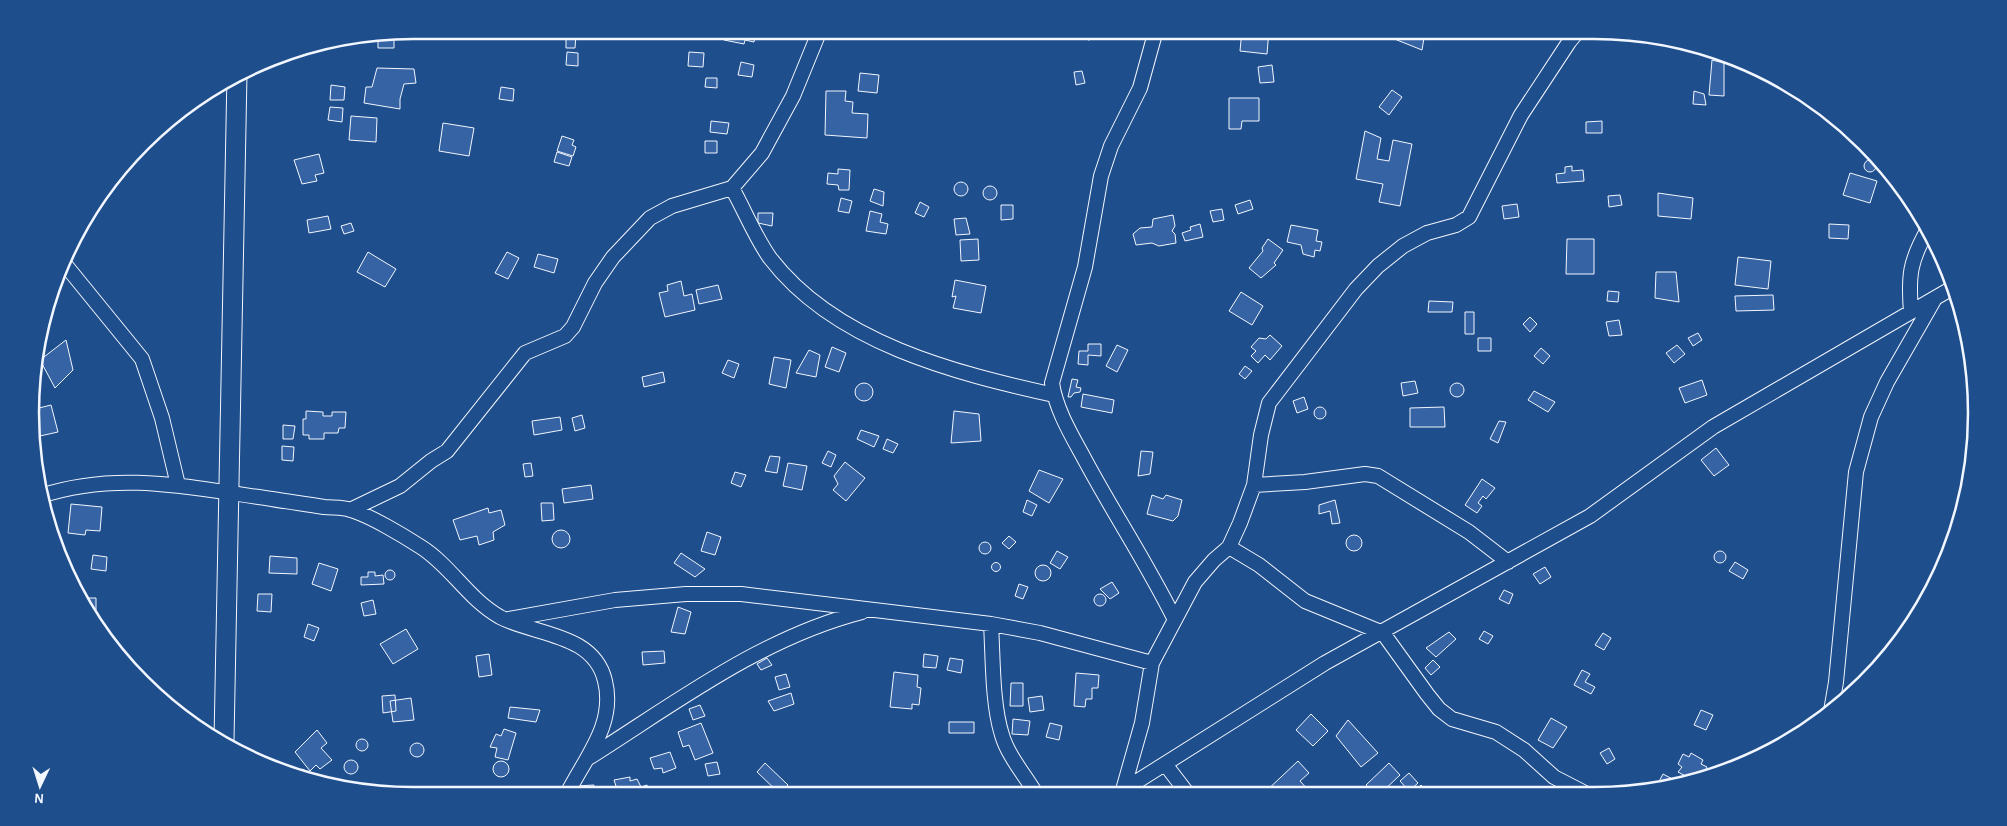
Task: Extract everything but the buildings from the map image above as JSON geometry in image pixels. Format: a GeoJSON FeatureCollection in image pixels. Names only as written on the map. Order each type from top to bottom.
{"type":"FeatureCollection","features":[{"type":"Feature","properties":{"kind":"street"},"geometry":{"type":"LineString","coordinates":[[350,510],[400,486],[430,461],[447,451],[525,353],[565,336],[573,327],[595,283],[613,257],[650,218],[672,206],[732,188],[762,153],[793,96],[816,39]]}},
{"type":"Feature","properties":{"kind":"street"},"geometry":{"type":"LineString","coordinates":[[1154,39],[1140,88],[1111,146],[1101,176],[1085,268],[1052,383],[1054,396],[1074,439],[1106,500],[1155,579],[1175,620]]}},
{"type":"Feature","properties":{"kind":"street"},"geometry":{"type":"LineString","coordinates":[[1122,787],[1142,723],[1152,663],[1195,582],[1214,560],[1229,547],[1254,485],[1264,420],[1269,403],[1356,289],[1378,266],[1403,246],[1419,237],[1456,225],[1469,217],[1521,115],[1572,39]]}},
{"type":"Feature","properties":{"kind":"street"},"geometry":{"type":"LineString","coordinates":[[224,736],[237,83]]}},
{"type":"Feature","properties":{"kind":"street"},"geometry":{"type":"LineString","coordinates":[[732,188],[769,256],[807,298],[888,345],[924,361],[974,377],[1054,396]]}},
{"type":"Feature","properties":{"kind":"street"},"geometry":{"type":"LineString","coordinates":[[1911,312],[1910,289],[1914,253],[1924,236]]}},
{"type":"Feature","properties":{"kind":"street"},"geometry":{"type":"LineString","coordinates":[[68,268],[142,360],[162,418],[178,485]]}},
{"type":"Feature","properties":{"kind":"street"},"geometry":{"type":"LineString","coordinates":[[1128,787],[1325,663],[1383,633],[1590,516],[1713,427],[1947,291]]}},
{"type":"Feature","properties":{"kind":"street"},"geometry":{"type":"LineString","coordinates":[[1833,701],[1856,472],[1871,417],[1887,382],[1934,300]]}},
{"type":"Feature","properties":{"kind":"street"},"geometry":{"type":"LineString","coordinates":[[1254,485],[1305,482],[1365,474],[1378,476],[1469,532],[1508,562]]}},
{"type":"Feature","properties":{"kind":"street"},"geometry":{"type":"LineString","coordinates":[[48,494],[72,486],[105,482],[144,481],[178,485],[350,510],[421,546],[439,560],[474,598],[489,610],[506,620],[563,637],[597,662],[605,680],[607,700],[602,728],[590,757],[572,787]]}},
{"type":"Feature","properties":{"kind":"street"},"geometry":{"type":"LineString","coordinates":[[1229,547],[1259,565],[1305,601],[1383,633],[1439,709],[1452,719],[1496,732],[1524,750],[1554,777],[1573,787]]}},
{"type":"Feature","properties":{"kind":"street"},"geometry":{"type":"LineString","coordinates":[[506,620],[614,600],[686,594],[741,594],[991,624],[1040,633],[1152,663]]}},
{"type":"Feature","properties":{"kind":"street"},"geometry":{"type":"LineString","coordinates":[[590,757],[752,654],[812,627],[870,610]]}},
{"type":"Feature","properties":{"kind":"street"},"geometry":{"type":"LineString","coordinates":[[991,624],[997,713],[1002,734],[1008,749],[1032,787]]}},
{"type":"Feature","properties":{"kind":"street"},"geometry":{"type":"LineString","coordinates":[[1165,764],[1183,787]]}}]}
